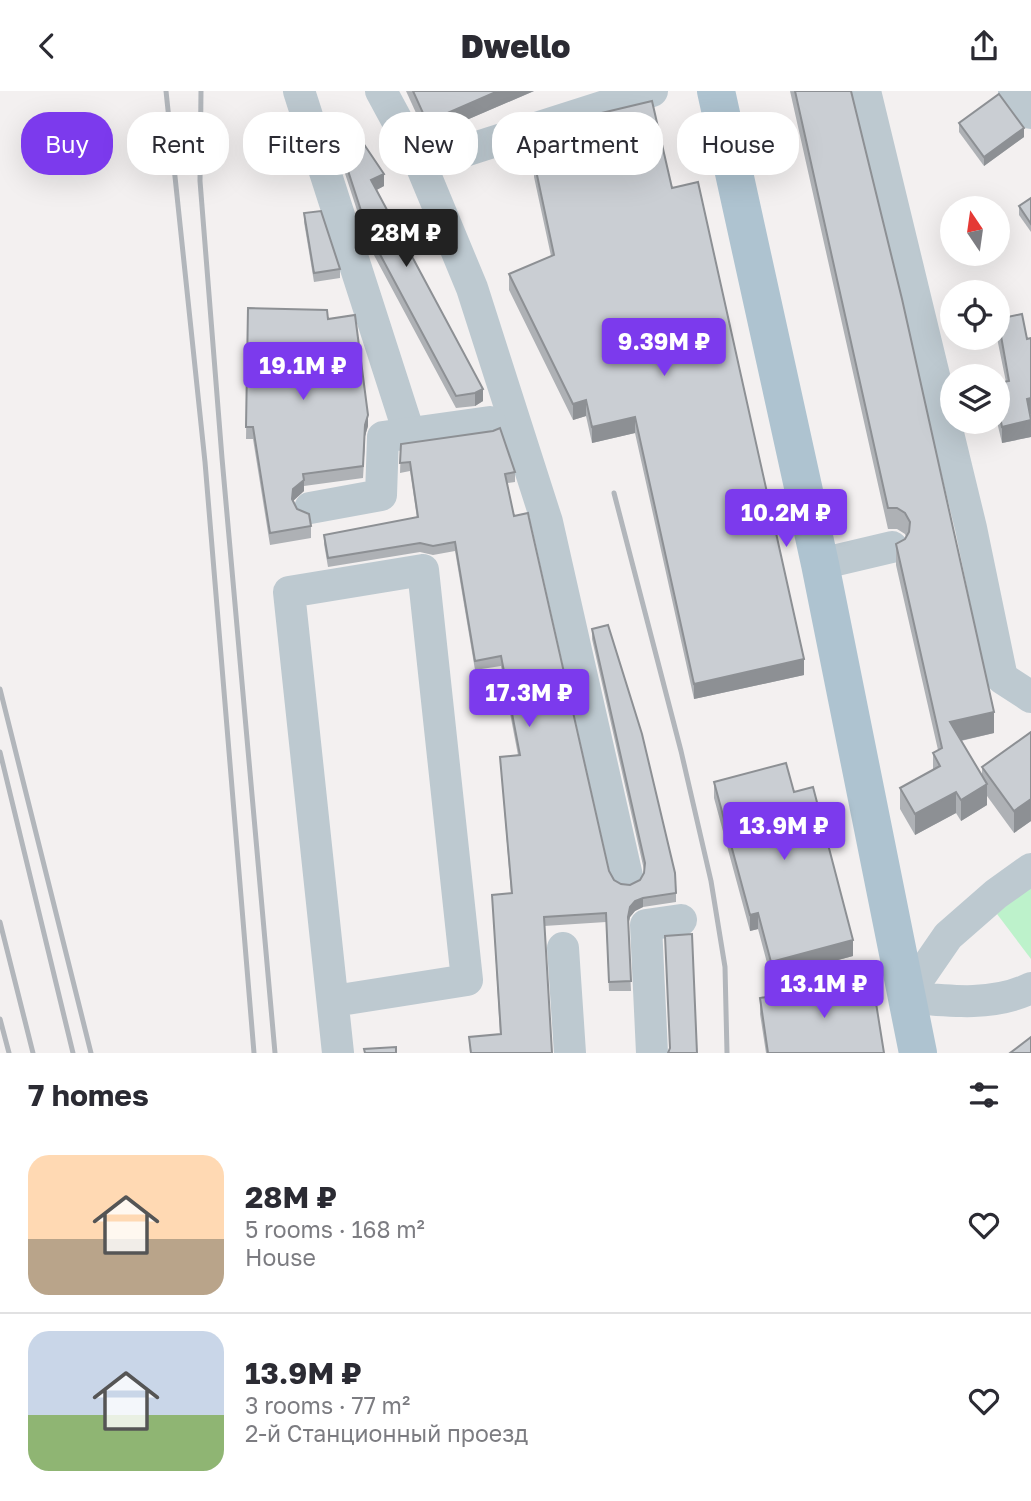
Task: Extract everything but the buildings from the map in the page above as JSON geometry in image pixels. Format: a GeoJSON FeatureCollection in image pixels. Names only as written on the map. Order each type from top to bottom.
{"type":"FeatureCollection","features":[{"type":"Feature","properties":{"kind":"main road"},"geometry":{"type":"LineString","coordinates":[[716,91],[820,564],[918,1053]]}},
{"type":"Feature","properties":{"kind":"street"},"geometry":{"type":"LineString","coordinates":[[299,91],[409,433]]}},
{"type":"Feature","properties":{"kind":"street"},"geometry":{"type":"LineString","coordinates":[[381,91],[392,112]]}},
{"type":"Feature","properties":{"kind":"street"},"geometry":{"type":"LineString","coordinates":[[478,147],[652,91]]}},
{"type":"Feature","properties":{"kind":"street"},"geometry":{"type":"LineString","coordinates":[[865,91],[960,531],[1002,678],[1031,697]]}},
{"type":"Feature","properties":{"kind":"street"},"geometry":{"type":"LineString","coordinates":[[425,175],[472,288],[547,522],[627,876]]}},
{"type":"Feature","properties":{"kind":"street"},"geometry":{"type":"LineString","coordinates":[[310,508],[382,495],[383,437],[490,422]]}},
{"type":"Feature","properties":{"kind":"street"},"geometry":{"type":"LineString","coordinates":[[820,564],[892,547]]}},
{"type":"Feature","properties":{"kind":"street"},"geometry":{"type":"LineString","coordinates":[[334,1001],[467,979],[423,569],[289,592],[338,1053]]}},
{"type":"Feature","properties":{"kind":"street"},"geometry":{"type":"LineString","coordinates":[[906,997],[948,936],[996,894],[1031,869]]}},
{"type":"Feature","properties":{"kind":"street"},"geometry":{"type":"LineString","coordinates":[[652,1053],[646,925],[681,920]]}},
{"type":"Feature","properties":{"kind":"street"},"geometry":{"type":"LineString","coordinates":[[563,948],[570,1053]]}},
{"type":"Feature","properties":{"kind":"street"},"geometry":{"type":"LineString","coordinates":[[906,997],[985,1000],[1021,993],[1031,988]]}},
{"type":"Feature","properties":{"kind":"green space"},"geometry":{"type":"Polygon","coordinates":[[[1031,882],[1031,959],[997,914],[1031,882]]]}},
{"type":"Feature","properties":{"kind":"railway"},"geometry":{"type":"LineString","coordinates":[[166,91],[205,462],[254,1053]]}},
{"type":"Feature","properties":{"kind":"railway"},"geometry":{"type":"LineString","coordinates":[[201,91],[200,181],[275,1053]]}},
{"type":"Feature","properties":{"kind":"railway"},"geometry":{"type":"LineString","coordinates":[[614,493],[681,751],[711,881],[725,967],[727,1053]]}},
{"type":"Feature","properties":{"kind":"railway"},"geometry":{"type":"LineString","coordinates":[[0,689],[91,1053]]}},
{"type":"Feature","properties":{"kind":"railway"},"geometry":{"type":"LineString","coordinates":[[0,752],[73,1053]]}},
{"type":"Feature","properties":{"kind":"railway"},"geometry":{"type":"LineString","coordinates":[[0,922],[33,1053]]}},
{"type":"Feature","properties":{"kind":"railway"},"geometry":{"type":"LineString","coordinates":[[0,1019],[9,1053]]}}]}
